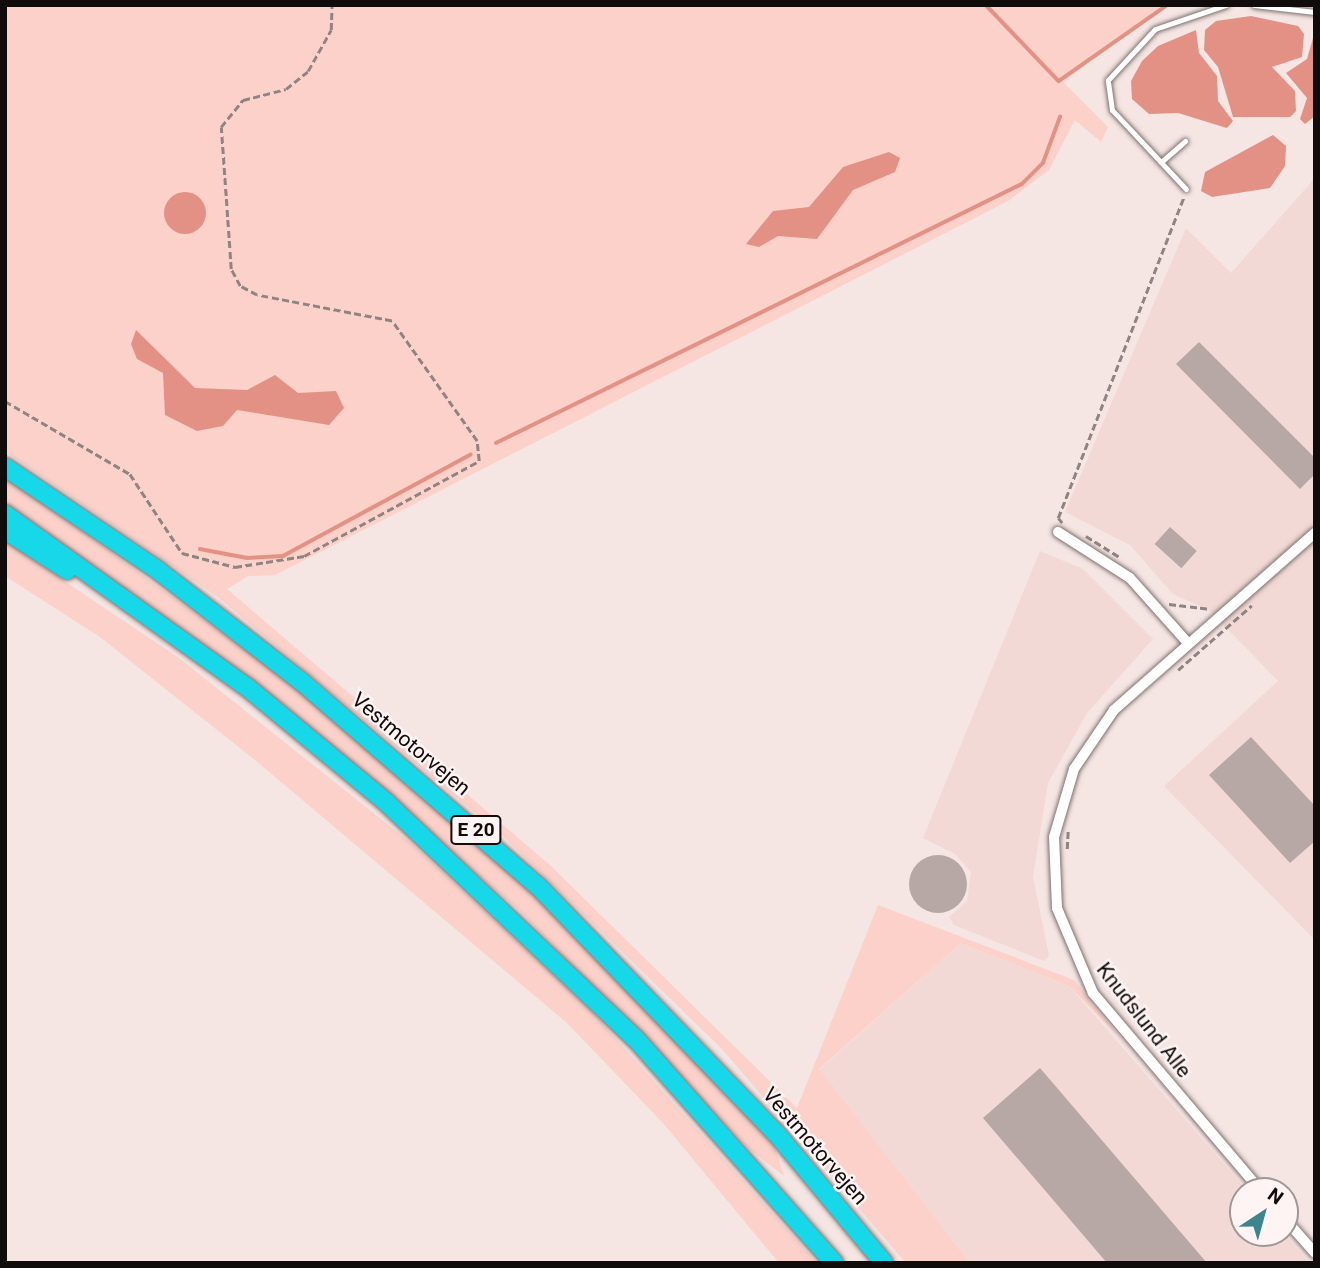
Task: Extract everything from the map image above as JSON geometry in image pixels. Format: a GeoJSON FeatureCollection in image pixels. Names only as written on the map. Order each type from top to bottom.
{"type":"FeatureCollection","features":[{"type":"Feature","properties":{"kind":"highway","name":"Vestmotorvejen"},"geometry":{"type":"LineString","coordinates":[[5,467],[159,571],[302,681],[538,886],[768,1123],[884,1263]]}},
{"type":"Feature","properties":{"kind":"highway","name":"E 20"},"geometry":{"type":"LineString","coordinates":[[5,514],[247,687],[506,910],[636,1039],[834,1263]]}},
{"type":"Feature","properties":{"kind":"highway","name":"E 20"},"geometry":{"type":"LineString","coordinates":[[5,530],[247,687]]}},
{"type":"Feature","properties":{"kind":"street"},"geometry":{"type":"LineString","coordinates":[[1060,527],[1130,578],[1188,643]]}},
{"type":"Feature","properties":{"kind":"street","name":"Knudslund Alle"},"geometry":{"type":"LineString","coordinates":[[1249,1177],[1093,993],[1057,908],[1055,837],[1074,769],[1114,710],[1315,533]]}},
{"type":"Feature","properties":{"kind":"street"},"geometry":{"type":"LineString","coordinates":[[1299,1235],[1315,1253]]}},
{"type":"Feature","properties":{"kind":"lane"},"geometry":{"type":"LineString","coordinates":[[1186,189],[1112,110],[1108,80],[1155,29],[1226,5]]}},
{"type":"Feature","properties":{"kind":"lane"},"geometry":{"type":"LineString","coordinates":[[1254,5],[1315,12]]}},
{"type":"Feature","properties":{"kind":"lane"},"geometry":{"type":"LineString","coordinates":[[1161,162],[1185,141]]}},
{"type":"Feature","properties":{"kind":"path"},"geometry":{"type":"LineString","coordinates":[[5,401],[130,474],[182,553],[235,567],[304,556],[479,461],[477,441],[392,321],[257,295],[240,286],[231,269],[220,127],[243,100],[286,89],[308,71],[331,30],[332,5]]}},
{"type":"Feature","properties":{"kind":"path"},"geometry":{"type":"LineString","coordinates":[[1072,528],[1060,527],[1058,518],[1149,297],[1186,189]]}},
{"type":"Feature","properties":{"kind":"path"},"geometry":{"type":"LineString","coordinates":[[1082,534],[1122,560]]}},
{"type":"Feature","properties":{"kind":"path"},"geometry":{"type":"LineString","coordinates":[[1169,676],[1229,627],[1258,598]]}},
{"type":"Feature","properties":{"kind":"path"},"geometry":{"type":"LineString","coordinates":[[1164,601],[1210,608],[1229,627]]}},
{"type":"Feature","properties":{"kind":"path"},"geometry":{"type":"LineString","coordinates":[[1067,853],[1071,817]]}},
{"type":"Feature","properties":{"kind":"shaded area"},"geometry":{"type":"Polygon","coordinates":[[[5,5],[1163,5],[1063,82],[1108,127],[1101,142],[1075,120],[1049,170],[1008,201],[275,575],[248,576],[227,589],[551,866],[797,1108],[878,905],[1074,980],[1120,1038],[1069,986],[961,943],[819,1069],[970,1263],[906,1263],[721,1048],[506,839],[219,598],[5,451],[5,5]]]}},
{"type":"Feature","properties":{"kind":"shaded area"},"geometry":{"type":"Polygon","coordinates":[[[1251,16],[1298,26],[1304,34],[1302,57],[1272,67],[1295,91],[1296,111],[1290,117],[1233,117],[1218,67],[1204,50],[1205,30],[1216,21],[1251,16]]]}},
{"type":"Feature","properties":{"kind":"shaded area"},"geometry":{"type":"Polygon","coordinates":[[[1196,30],[1199,53],[1217,76],[1218,101],[1233,121],[1227,128],[1178,113],[1149,114],[1132,99],[1131,81],[1142,61],[1158,46],[1196,30]]]}},
{"type":"Feature","properties":{"kind":"shaded area"},"geometry":{"type":"Polygon","coordinates":[[[1315,31],[1315,116],[1305,124],[1300,119],[1307,98],[1286,73],[1307,59],[1315,31]]]}},
{"type":"Feature","properties":{"kind":"shaded area"},"geometry":{"type":"Polygon","coordinates":[[[1273,135],[1286,146],[1285,166],[1270,188],[1212,197],[1201,191],[1205,172],[1273,135]]]}},
{"type":"Feature","properties":{"kind":"shaded area"},"geometry":{"type":"Polygon","coordinates":[[[889,152],[900,158],[895,172],[853,190],[817,239],[778,236],[759,247],[746,244],[773,211],[809,207],[843,167],[889,152]]]}},
{"type":"Feature","properties":{"kind":"shaded area"},"geometry":{"type":"Polygon","coordinates":[[[1315,178],[1315,940],[1164,786],[1278,681],[1209,610],[1173,594],[1130,545],[1065,512],[1186,228],[1231,273],[1315,178]]]}},
{"type":"Feature","properties":{"kind":"shaded area"},"geometry":{"type":"Polygon","coordinates":[[[185,192],[200,198],[206,213],[200,228],[185,234],[170,228],[164,213],[170,198],[185,192]]]}},
{"type":"Feature","properties":{"kind":"shaded area"},"geometry":{"type":"Polygon","coordinates":[[[136,330],[195,388],[247,390],[275,375],[298,393],[336,391],[344,408],[329,425],[237,410],[223,426],[197,431],[165,415],[163,373],[137,359],[131,344],[136,330]]]}},
{"type":"Feature","properties":{"kind":"shaded area"},"geometry":{"type":"Polygon","coordinates":[[[5,476],[298,688],[537,897],[774,1145],[784,1176],[748,1148],[521,912],[284,705],[5,504],[5,476]]]}},
{"type":"Feature","properties":{"kind":"shaded area"},"geometry":{"type":"Polygon","coordinates":[[[5,541],[179,658],[411,843],[590,1010],[817,1263],[779,1263],[663,1123],[567,1023],[255,760],[100,637],[5,576],[5,541]]]}},
{"type":"Feature","properties":{"kind":"shaded area"},"geometry":{"type":"Polygon","coordinates":[[[1040,551],[1083,569],[1153,639],[1087,713],[1048,783],[1033,877],[1049,956],[1044,961],[954,925],[949,917],[967,901],[971,872],[955,854],[923,838],[1040,551]]]}},
{"type":"Feature","properties":{"kind":"shaded area"},"geometry":{"type":"Polygon","coordinates":[[[961,943],[1069,986],[1235,1177],[1229,1177],[1229,1247],[1295,1247],[1309,1263],[970,1263],[819,1070],[961,943]]]}},
{"type":"Feature","properties":{"kind":"building"},"geometry":{"type":"Polygon","coordinates":[[[1199,342],[1315,458],[1315,474],[1300,489],[1176,364],[1199,342]]]}},
{"type":"Feature","properties":{"kind":"building"},"geometry":{"type":"Polygon","coordinates":[[[1170,527],[1197,551],[1181,568],[1155,544],[1170,527]]]}},
{"type":"Feature","properties":{"kind":"building"},"geometry":{"type":"Polygon","coordinates":[[[1251,737],[1315,806],[1315,841],[1290,863],[1209,775],[1251,737]]]}},
{"type":"Feature","properties":{"kind":"building"},"geometry":{"type":"Polygon","coordinates":[[[932,855],[944,855],[959,863],[967,878],[967,890],[959,905],[944,913],[932,913],[917,905],[909,890],[909,878],[917,863],[932,855]]]}},
{"type":"Feature","properties":{"kind":"building"},"geometry":{"type":"Polygon","coordinates":[[[1040,1068],[1207,1263],[1107,1263],[983,1118],[1040,1068]]]}},
{"type":"Feature","properties":{"kind":"waterway"},"geometry":{"type":"LineString","coordinates":[[986,5],[1059,81],[1167,5]]}},
{"type":"Feature","properties":{"kind":"waterway"},"geometry":{"type":"LineString","coordinates":[[496,443],[1022,184],[1043,163],[1060,117]]}},
{"type":"Feature","properties":{"kind":"waterway"},"geometry":{"type":"LineString","coordinates":[[200,549],[247,558],[283,556],[470,455]]}}]}
